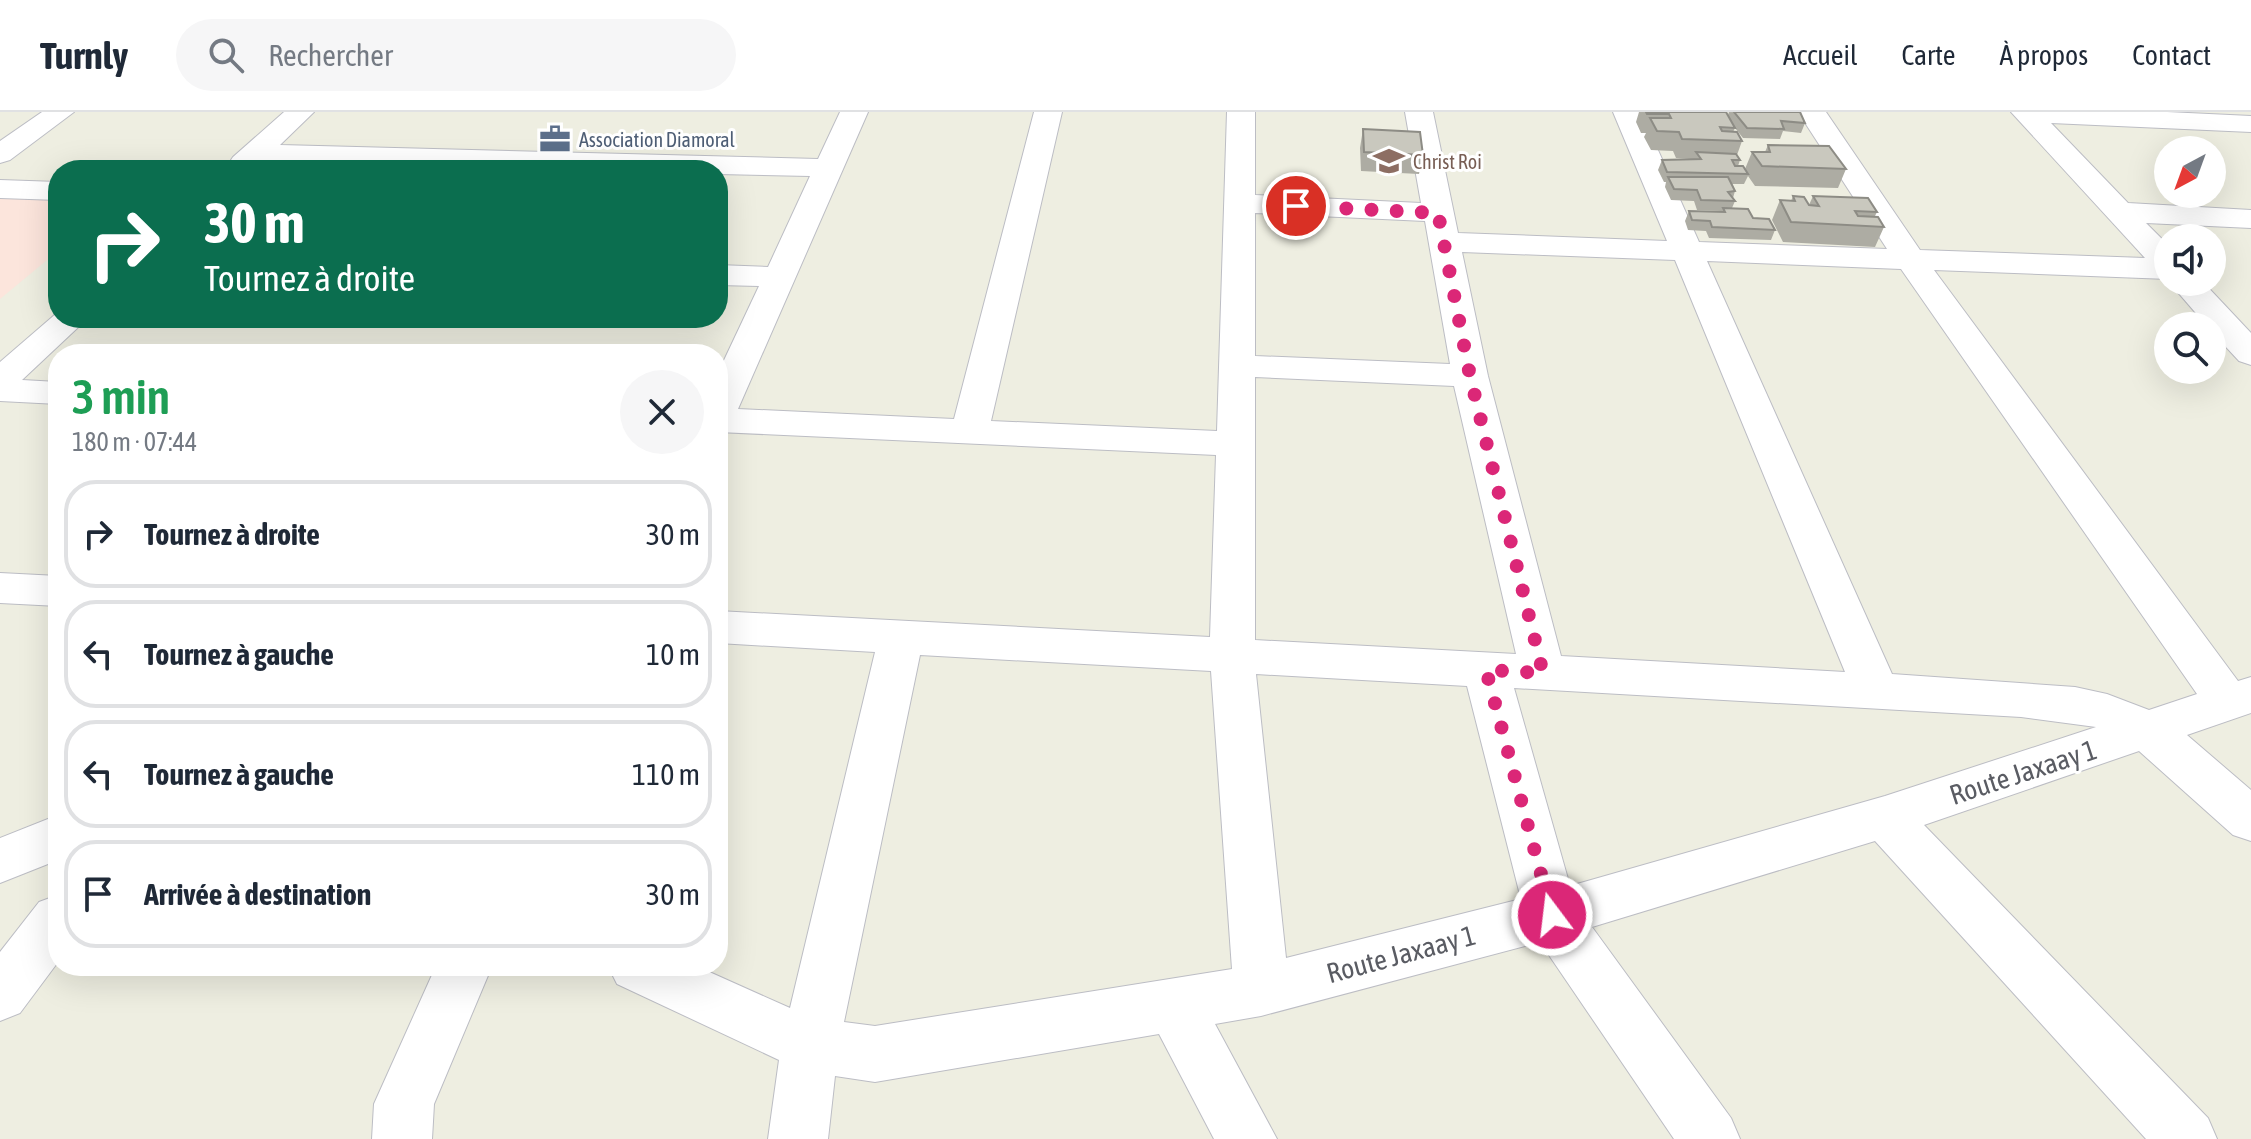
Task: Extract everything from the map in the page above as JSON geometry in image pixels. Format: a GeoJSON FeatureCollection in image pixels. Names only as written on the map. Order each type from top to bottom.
{"type":"FeatureCollection","features":[{"type":"Feature","properties":{"kind":"street"},"geometry":{"type":"LineString","coordinates":[[0,154],[60,112]]}},
{"type":"Feature","properties":{"kind":"street"},"geometry":{"type":"LineString","coordinates":[[245,160],[300,112]]}},
{"type":"Feature","properties":{"kind":"street"},"geometry":{"type":"LineString","coordinates":[[728,390],[854,112]]}},
{"type":"Feature","properties":{"kind":"street"},"geometry":{"type":"LineString","coordinates":[[969,434],[1048,112]]}},
{"type":"Feature","properties":{"kind":"street"},"geometry":{"type":"LineString","coordinates":[[1241,112],[1233,444],[1232,656],[1261,990]]}},
{"type":"Feature","properties":{"kind":"street"},"geometry":{"type":"LineString","coordinates":[[1419,112],[1470,376],[1543,673]]}},
{"type":"Feature","properties":{"kind":"street"},"geometry":{"type":"LineString","coordinates":[[1627,112],[1876,691]]}},
{"type":"Feature","properties":{"kind":"street"},"geometry":{"type":"LineString","coordinates":[[1812,112],[1910,259],[2239,699]]}},
{"type":"Feature","properties":{"kind":"street"},"geometry":{"type":"LineString","coordinates":[[2026,113],[2251,124]]}},
{"type":"Feature","properties":{"kind":"street"},"geometry":{"type":"LineString","coordinates":[[2026,113],[2154,251]]}},
{"type":"Feature","properties":{"kind":"street"},"geometry":{"type":"LineString","coordinates":[[728,167],[828,168]]}},
{"type":"Feature","properties":{"kind":"street"},"geometry":{"type":"LineString","coordinates":[[0,189],[48,191]]}},
{"type":"Feature","properties":{"kind":"street"},"geometry":{"type":"LineString","coordinates":[[1240,203],[1441,228],[1687,251],[2154,267]]}},
{"type":"Feature","properties":{"kind":"street"},"geometry":{"type":"LineString","coordinates":[[2119,212],[2251,219]]}},
{"type":"Feature","properties":{"kind":"street"},"geometry":{"type":"LineString","coordinates":[[728,275],[779,277]]}},
{"type":"Feature","properties":{"kind":"street"},"geometry":{"type":"LineString","coordinates":[[2199,296],[2246,342]]}},
{"type":"Feature","properties":{"kind":"street"},"geometry":{"type":"LineString","coordinates":[[0,381],[59,328]]}},
{"type":"Feature","properties":{"kind":"street"},"geometry":{"type":"LineString","coordinates":[[0,341],[41,343]]}},
{"type":"Feature","properties":{"kind":"street"},"geometry":{"type":"LineString","coordinates":[[1237,366],[1470,376]]}},
{"type":"Feature","properties":{"kind":"street"},"geometry":{"type":"LineString","coordinates":[[0,390],[48,392]]}},
{"type":"Feature","properties":{"kind":"street"},"geometry":{"type":"LineString","coordinates":[[728,421],[1233,444]]}},
{"type":"Feature","properties":{"kind":"street"},"geometry":{"type":"LineString","coordinates":[[0,588],[48,590]]}},
{"type":"Feature","properties":{"kind":"street"},"geometry":{"type":"LineString","coordinates":[[728,628],[2080,705],[2109,712],[2148,731],[2251,820]]}},
{"type":"Feature","properties":{"kind":"street"},"geometry":{"type":"LineString","coordinates":[[798,1139],[810,1045],[901,638]]}},
{"type":"Feature","properties":{"kind":"street"},"geometry":{"type":"LineString","coordinates":[[1486,670],[1552,915],[1710,1139]]}},
{"type":"Feature","properties":{"kind":"street","name":"Route Jaxaay 1"},"geometry":{"type":"LineString","coordinates":[[658,976],[810,1045],[875,1054],[1261,990],[1552,915],[1885,817],[2239,699]]}},
{"type":"Feature","properties":{"kind":"street"},"geometry":{"type":"LineString","coordinates":[[1885,817],[2187,1139]]}},
{"type":"Feature","properties":{"kind":"street"},"geometry":{"type":"LineString","coordinates":[[0,861],[48,841]]}},
{"type":"Feature","properties":{"kind":"street"},"geometry":{"type":"LineString","coordinates":[[0,995],[48,932]]}},
{"type":"Feature","properties":{"kind":"street"},"geometry":{"type":"LineString","coordinates":[[402,1139],[404,1104],[460,976]]}},
{"type":"Feature","properties":{"kind":"street"},"geometry":{"type":"LineString","coordinates":[[1174,1005],[1247,1139]]}},
{"type":"Feature","properties":{"kind":"shaded area"},"geometry":{"type":"Polygon","coordinates":[[[0,194],[48,196],[48,259],[0,299],[0,194]]]}},
{"type":"Feature","properties":{"kind":"building"},"geometry":{"type":"Polygon","coordinates":[[[1646,112],[1726,112],[1735,128],[1720,127],[1722,131],[1737,132],[1742,141],[1682,139],[1679,132],[1657,131],[1650,118],[1671,118],[1669,114],[1646,112]]]}},
{"type":"Feature","properties":{"kind":"building"},"geometry":{"type":"Polygon","coordinates":[[[1734,112],[1800,112],[1805,123],[1781,121],[1784,129],[1747,128],[1734,112]]]}},
{"type":"Feature","properties":{"kind":"building"},"geometry":{"type":"Polygon","coordinates":[[[1363,129],[1420,132],[1423,155],[1364,152],[1363,129]]]}},
{"type":"Feature","properties":{"kind":"building"},"geometry":{"type":"Polygon","coordinates":[[[1768,145],[1829,146],[1846,169],[1762,166],[1752,152],[1770,152],[1768,145]]]}},
{"type":"Feature","properties":{"kind":"building"},"geometry":{"type":"Polygon","coordinates":[[[1696,152],[1736,154],[1740,160],[1732,160],[1735,166],[1743,166],[1748,174],[1667,172],[1662,160],[1701,159],[1696,152]]]}},
{"type":"Feature","properties":{"kind":"building"},"geometry":{"type":"Polygon","coordinates":[[[1668,177],[1728,177],[1735,191],[1728,192],[1735,201],[1701,200],[1697,190],[1674,189],[1668,177]]]}},
{"type":"Feature","properties":{"kind":"building"},"geometry":{"type":"Polygon","coordinates":[[[1793,196],[1804,197],[1809,205],[1819,206],[1813,196],[1868,198],[1877,212],[1855,211],[1858,216],[1878,217],[1884,227],[1791,222],[1780,200],[1795,201],[1793,196]]]}},
{"type":"Feature","properties":{"kind":"building"},"geometry":{"type":"Polygon","coordinates":[[[1723,208],[1748,209],[1753,218],[1769,219],[1775,230],[1712,227],[1710,221],[1692,220],[1689,211],[1725,212],[1723,208]]]}},
{"type":"Feature","properties":{"kind":"place","name":"Association Diamoral"},"geometry":{"type":"Point","coordinates":[555,139]}},
{"type":"Feature","properties":{"kind":"place","name":"Christ Roi"},"geometry":{"type":"Point","coordinates":[1389,161]}},
{"type":"Feature","properties":{"kind":"route"},"geometry":{"type":"LineString","coordinates":[[1296,206],[1438,213],[1470,376],[1543,673],[1486,670],[1552,915]]}}]}
